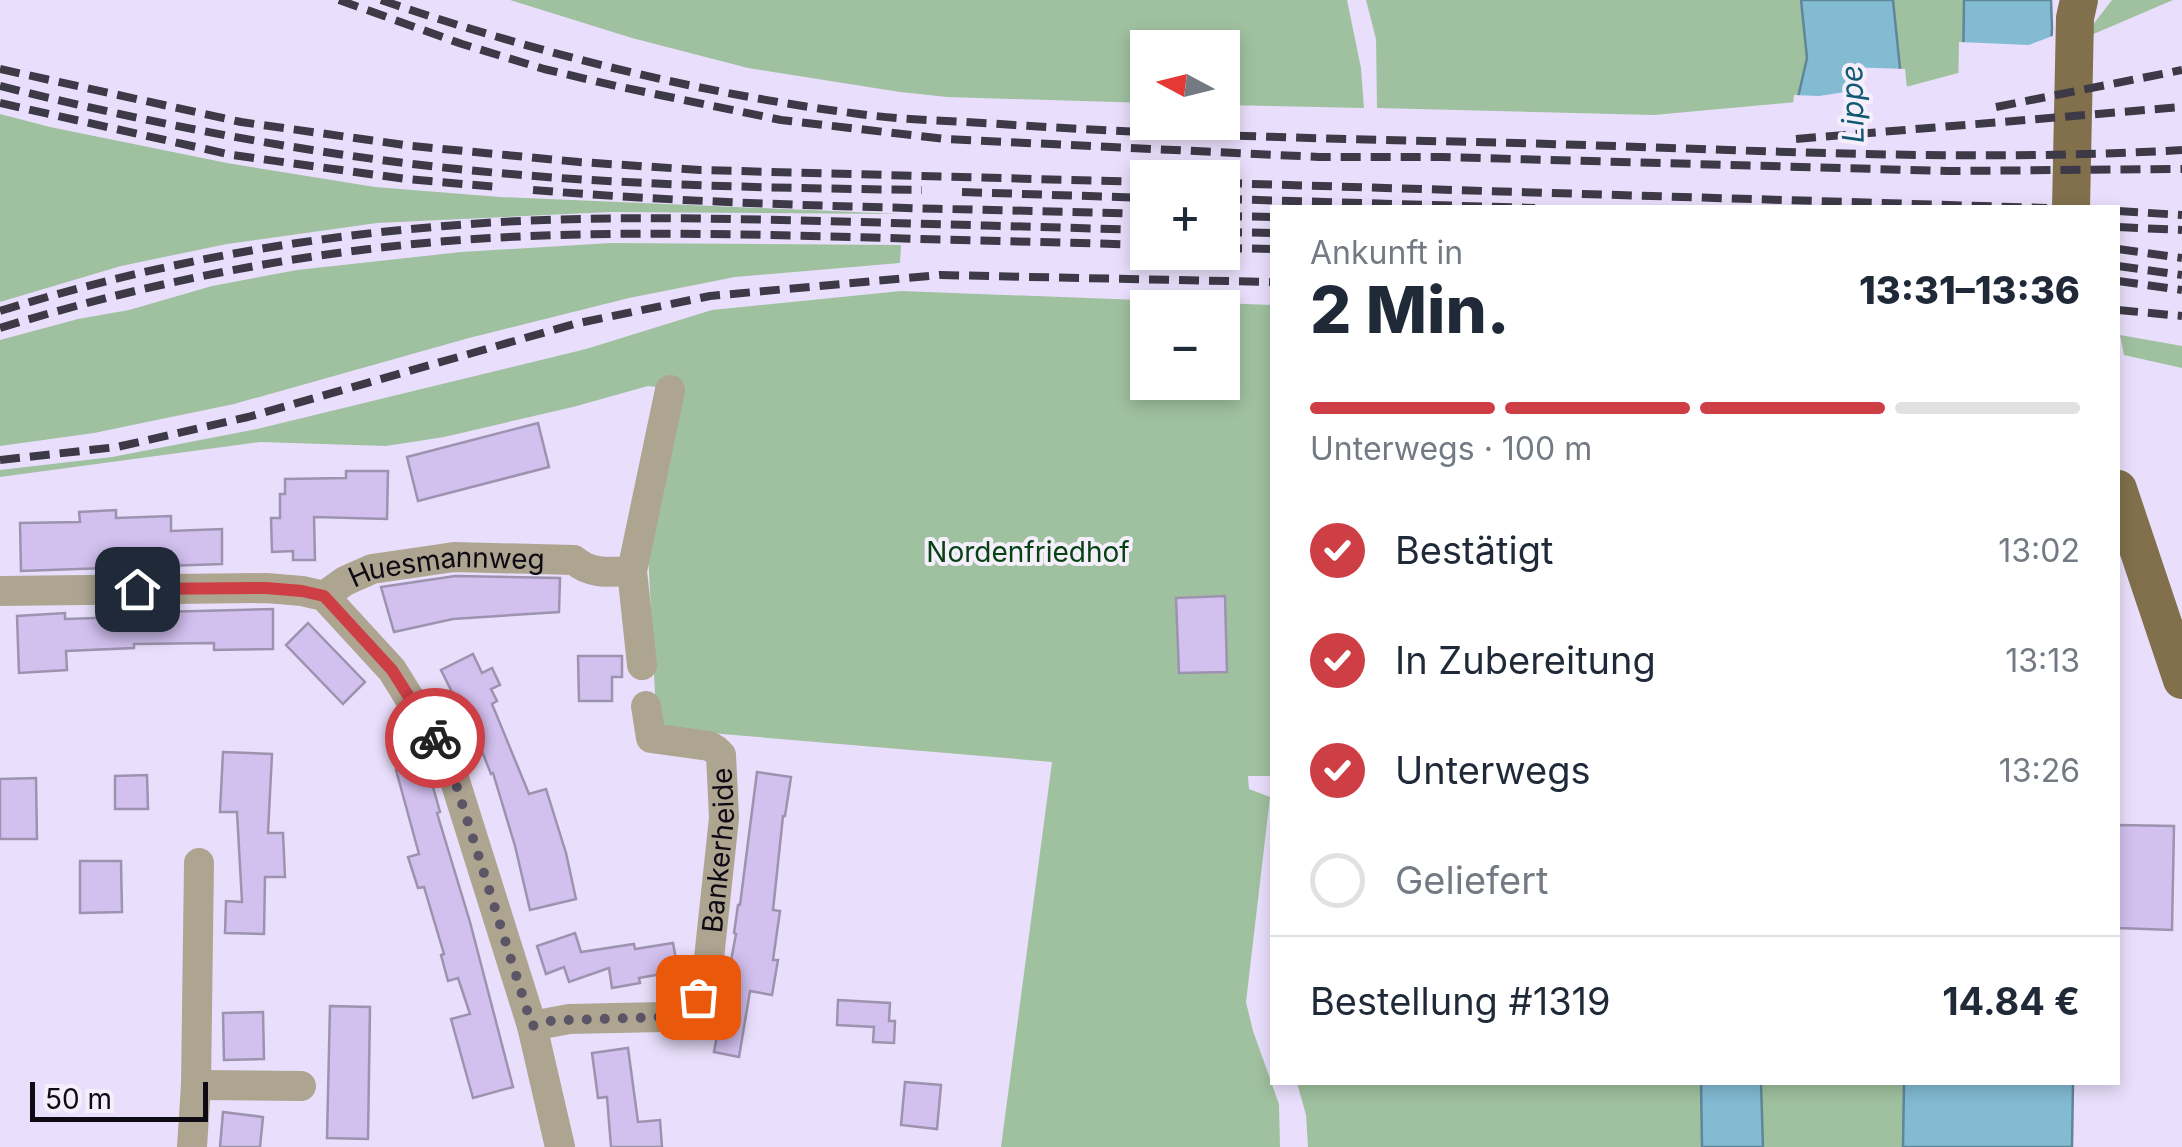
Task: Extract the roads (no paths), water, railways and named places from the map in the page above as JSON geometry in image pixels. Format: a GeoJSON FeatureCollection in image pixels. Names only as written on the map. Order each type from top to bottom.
{"type":"FeatureCollection","features":[{"type":"Feature","properties":{"kind":"main road"},"geometry":{"type":"LineString","coordinates":[[2071,205],[2079,0]]}},
{"type":"Feature","properties":{"kind":"main road"},"geometry":{"type":"LineString","coordinates":[[2120,495],[2182,680]]}},
{"type":"Feature","properties":{"kind":"street"},"geometry":{"type":"LineString","coordinates":[[642,665],[632,571],[670,390]]}},
{"type":"Feature","properties":{"kind":"street","name":"Huesmannweg"},"geometry":{"type":"LineString","coordinates":[[324,596],[372,568],[454,558],[574,560],[592,570],[632,571]]}},
{"type":"Feature","properties":{"kind":"street"},"geometry":{"type":"LineString","coordinates":[[0,591],[266,588],[324,596],[392,670],[449,762],[532,1026],[560,1147]]}},
{"type":"Feature","properties":{"kind":"street","name":"Bankerheide"},"geometry":{"type":"LineString","coordinates":[[532,1026],[550,1021],[675,1015],[698,997],[707,977],[724,818],[720,755],[709,746],[650,738],[646,706]]}},
{"type":"Feature","properties":{"kind":"street"},"geometry":{"type":"LineString","coordinates":[[192,1147],[199,864]]}},
{"type":"Feature","properties":{"kind":"street"},"geometry":{"type":"LineString","coordinates":[[196,1085],[301,1086]]}},
{"type":"Feature","properties":{"kind":"water","name":"Lippe"},"geometry":{"type":"Polygon","coordinates":[[[1801,0],[1893,0],[1902,88],[1787,205],[1797,102],[1807,58],[1801,0]]]}},
{"type":"Feature","properties":{"kind":"water"},"geometry":{"type":"Polygon","coordinates":[[[1964,0],[2051,0],[2044,205],[1961,205],[1964,0]]]}},
{"type":"Feature","properties":{"kind":"water"},"geometry":{"type":"Polygon","coordinates":[[[1701,1085],[1761,1085],[1763,1147],[1702,1147],[1701,1085]]]}},
{"type":"Feature","properties":{"kind":"water"},"geometry":{"type":"Polygon","coordinates":[[[1904,1085],[2073,1085],[2072,1147],[1903,1147],[1904,1085]]]}},
{"type":"Feature","properties":{"kind":"railway"},"geometry":{"type":"LineString","coordinates":[[339,0],[462,44],[616,86],[781,120],[945,139],[1319,157],[1948,171],[2182,169]]}},
{"type":"Feature","properties":{"kind":"railway"},"geometry":{"type":"LineString","coordinates":[[381,0],[499,37],[677,83],[898,118],[1202,134],[1849,154],[2016,155],[2182,150]]}},
{"type":"Feature","properties":{"kind":"railway"},"geometry":{"type":"LineString","coordinates":[[0,69],[241,122],[412,146],[700,170],[1130,182]]}},
{"type":"Feature","properties":{"kind":"railway"},"geometry":{"type":"LineString","coordinates":[[1996,107],[2182,70]]}},
{"type":"Feature","properties":{"kind":"railway"},"geometry":{"type":"LineString","coordinates":[[0,86],[248,139],[436,167],[657,184],[922,190]]}},
{"type":"Feature","properties":{"kind":"railway"},"geometry":{"type":"LineString","coordinates":[[0,103],[232,155],[406,179],[498,187]]}},
{"type":"Feature","properties":{"kind":"railway"},"geometry":{"type":"LineString","coordinates":[[1796,139],[2182,107]]}},
{"type":"Feature","properties":{"kind":"railway"},"geometry":{"type":"LineString","coordinates":[[1240,184],[1948,205]]}},
{"type":"Feature","properties":{"kind":"railway"},"geometry":{"type":"LineString","coordinates":[[533,190],[763,203],[1130,213]]}},
{"type":"Feature","properties":{"kind":"railway"},"geometry":{"type":"LineString","coordinates":[[962,192],[1130,197]]}},
{"type":"Feature","properties":{"kind":"railway"},"geometry":{"type":"LineString","coordinates":[[1240,200],[1431,205]]}},
{"type":"Feature","properties":{"kind":"railway"},"geometry":{"type":"LineString","coordinates":[[2120,211],[2182,215]]}},
{"type":"Feature","properties":{"kind":"railway"},"geometry":{"type":"LineString","coordinates":[[1240,216],[1270,217]]}},
{"type":"Feature","properties":{"kind":"railway"},"geometry":{"type":"LineString","coordinates":[[0,311],[109,280],[220,256],[388,231],[492,223],[681,218],[1130,230]]}},
{"type":"Feature","properties":{"kind":"railway"},"geometry":{"type":"LineString","coordinates":[[2120,227],[2182,230]]}},
{"type":"Feature","properties":{"kind":"railway"},"geometry":{"type":"LineString","coordinates":[[1240,232],[1270,233]]}},
{"type":"Feature","properties":{"kind":"railway"},"geometry":{"type":"LineString","coordinates":[[0,328],[120,295],[242,268],[366,249],[490,238],[717,234],[1130,245]]}},
{"type":"Feature","properties":{"kind":"railway"},"geometry":{"type":"LineString","coordinates":[[1240,248],[1270,249]]}},
{"type":"Feature","properties":{"kind":"railway"},"geometry":{"type":"LineString","coordinates":[[2120,249],[2182,258]]}},
{"type":"Feature","properties":{"kind":"railway"},"geometry":{"type":"LineString","coordinates":[[2120,266],[2182,275]]}},
{"type":"Feature","properties":{"kind":"railway"},"geometry":{"type":"LineString","coordinates":[[0,460],[117,447],[248,417],[574,324],[710,296],[940,275],[1270,282]]}},
{"type":"Feature","properties":{"kind":"railway"},"geometry":{"type":"LineString","coordinates":[[2120,281],[2182,290]]}},
{"type":"Feature","properties":{"kind":"railway"},"geometry":{"type":"LineString","coordinates":[[2120,310],[2182,316]]}},
{"type":"Feature","properties":{"kind":"park label","name":"Nordenfriedhof"},"geometry":{"type":"Point","coordinates":[1028,552]}}]}
